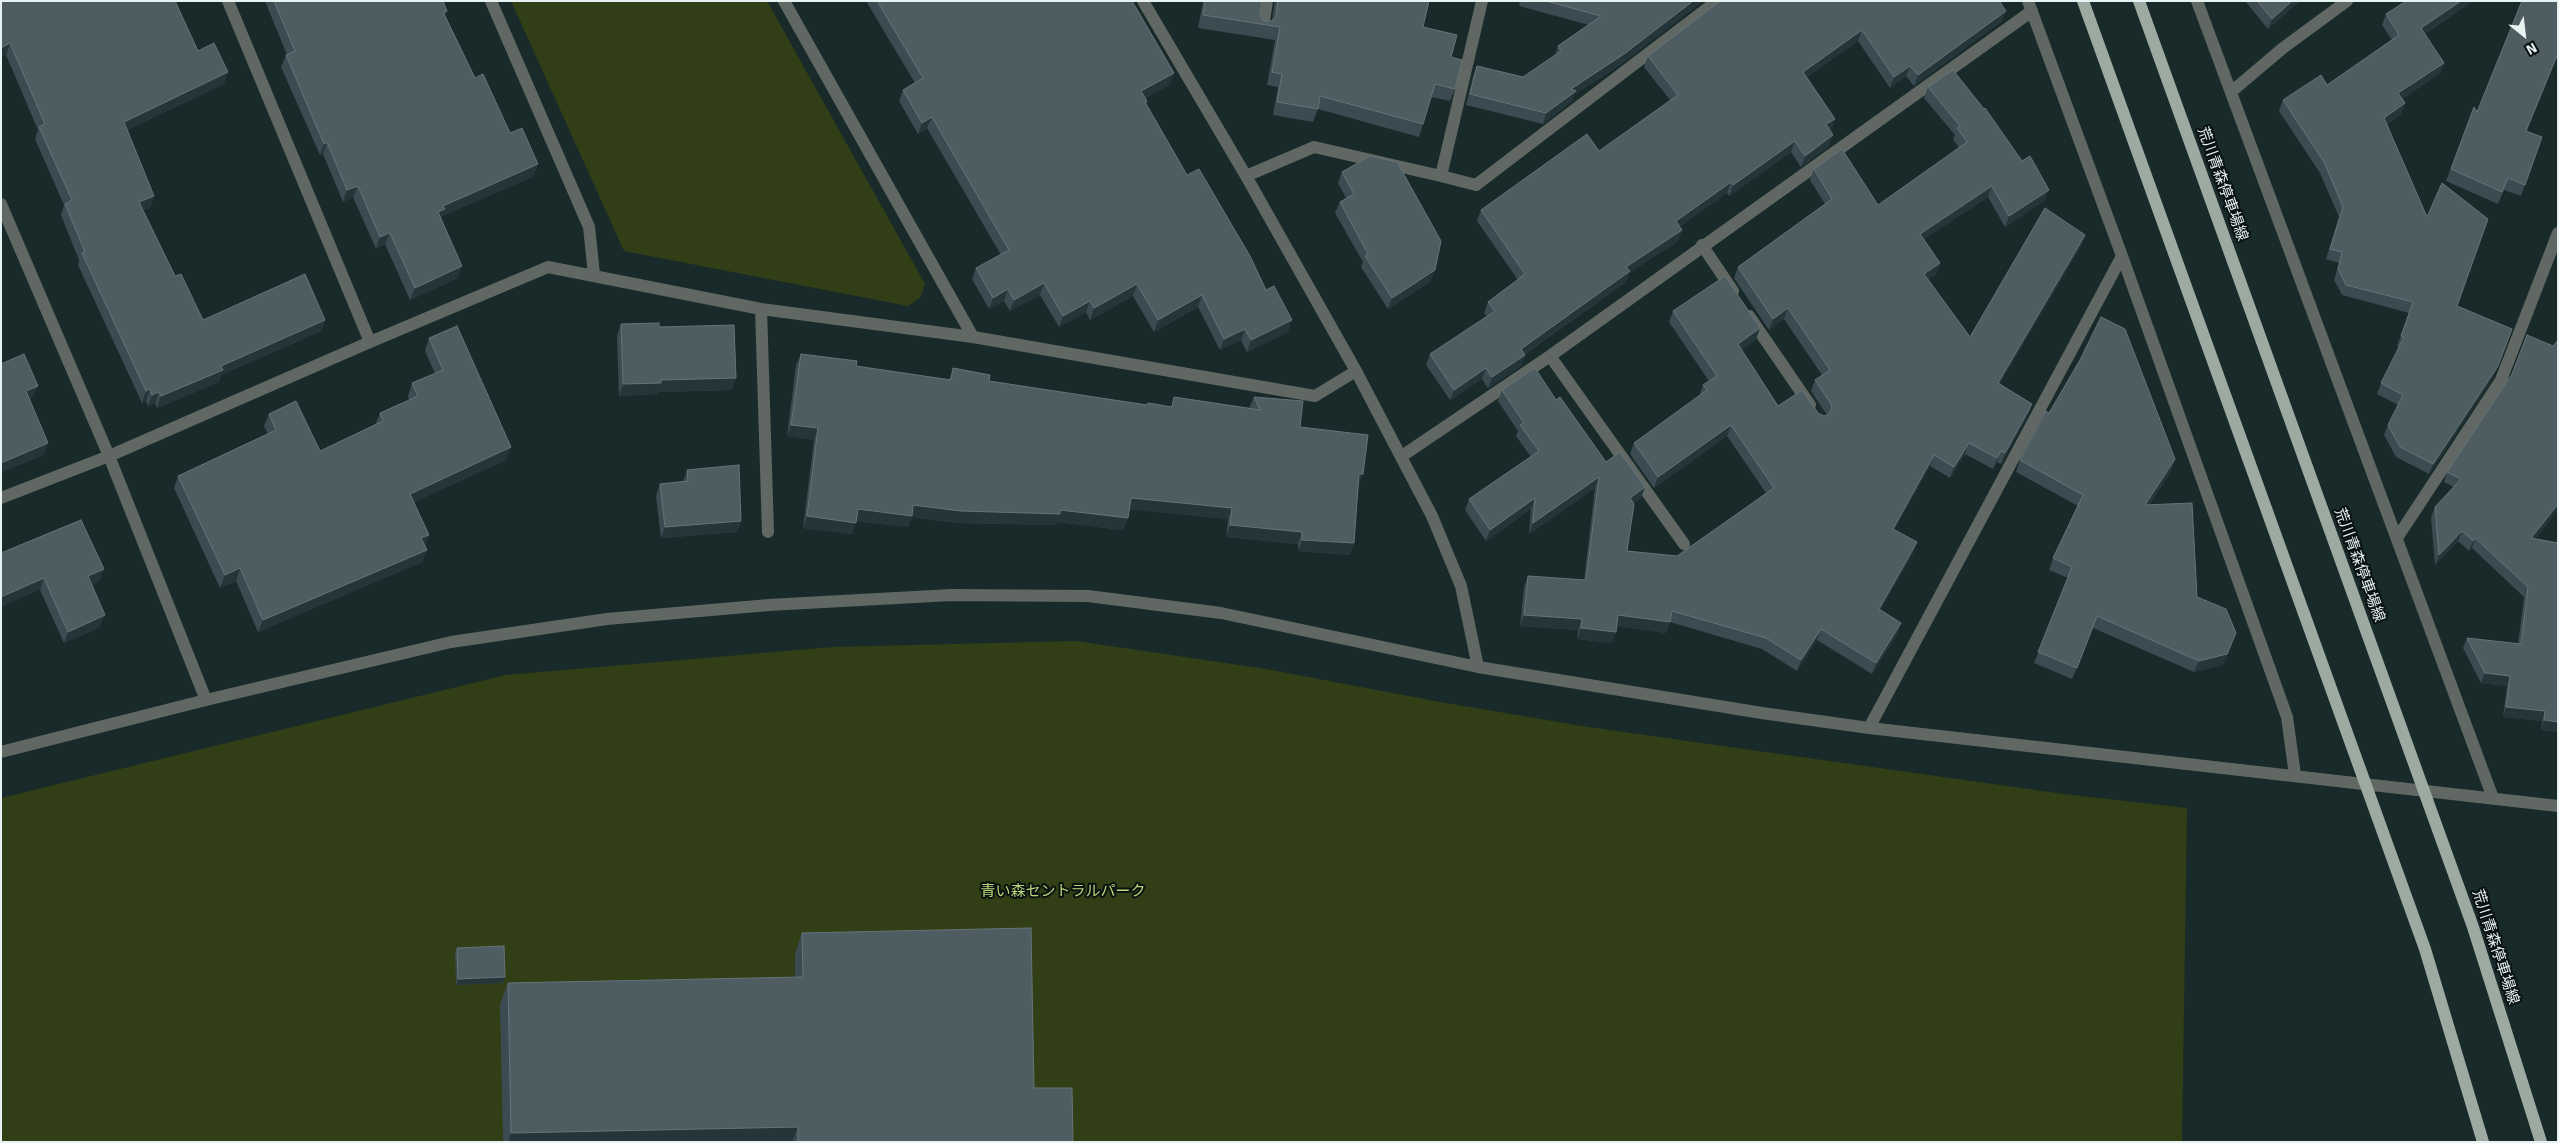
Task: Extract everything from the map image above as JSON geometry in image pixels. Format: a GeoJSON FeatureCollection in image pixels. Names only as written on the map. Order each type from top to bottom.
{"type":"FeatureCollection","features":[{"type":"Feature","properties":{"kind":"main road"},"geometry":{"type":"LineString","coordinates":[[2083,1],[2425,949],[2483,1142]]}},
{"type":"Feature","properties":{"kind":"main road","name":"荒川青森停車場線"},"geometry":{"type":"LineString","coordinates":[[2139,1],[2473,928],[2541,1142]]}},
{"type":"Feature","properties":{"kind":"street"},"geometry":{"type":"LineString","coordinates":[[228,1],[370,342]]}},
{"type":"Feature","properties":{"kind":"street"},"geometry":{"type":"LineString","coordinates":[[491,1],[589,227],[594,274]]}},
{"type":"Feature","properties":{"kind":"street"},"geometry":{"type":"LineString","coordinates":[[784,1],[973,337]]}},
{"type":"Feature","properties":{"kind":"street"},"geometry":{"type":"LineString","coordinates":[[1143,1],[1246,176],[1402,456],[1432,516],[1461,586],[1478,667]]}},
{"type":"Feature","properties":{"kind":"street"},"geometry":{"type":"LineString","coordinates":[[1264,27],[1267,1]]}},
{"type":"Feature","properties":{"kind":"street"},"geometry":{"type":"LineString","coordinates":[[1441,176],[1482,1]]}},
{"type":"Feature","properties":{"kind":"street"},"geometry":{"type":"LineString","coordinates":[[1246,176],[1314,147],[1476,185],[1717,1]]}},
{"type":"Feature","properties":{"kind":"street"},"geometry":{"type":"LineString","coordinates":[[2197,1],[2493,798]]}},
{"type":"Feature","properties":{"kind":"street"},"geometry":{"type":"LineString","coordinates":[[2231,92],[2283,48],[2347,1]]}},
{"type":"Feature","properties":{"kind":"street"},"geometry":{"type":"LineString","coordinates":[[1402,456],[1550,356],[2030,6],[2122,256],[2287,717],[2295,775]]}},
{"type":"Feature","properties":{"kind":"street"},"geometry":{"type":"LineString","coordinates":[[1,204],[109,456],[206,700]]}},
{"type":"Feature","properties":{"kind":"street"},"geometry":{"type":"LineString","coordinates":[[2396,538],[2501,380],[2555,248],[2558,233]]}},
{"type":"Feature","properties":{"kind":"street"},"geometry":{"type":"LineString","coordinates":[[1702,245],[1820,419]]}},
{"type":"Feature","properties":{"kind":"street"},"geometry":{"type":"LineString","coordinates":[[1870,728],[2122,256]]}},
{"type":"Feature","properties":{"kind":"street"},"geometry":{"type":"LineString","coordinates":[[1,498],[109,456],[370,342],[548,267],[594,274],[761,309],[973,337],[1315,396],[1356,372]]}},
{"type":"Feature","properties":{"kind":"street"},"geometry":{"type":"LineString","coordinates":[[761,309],[768,532]]}},
{"type":"Feature","properties":{"kind":"street"},"geometry":{"type":"LineString","coordinates":[[1550,356],[1684,544]]}},
{"type":"Feature","properties":{"kind":"street"},"geometry":{"type":"LineString","coordinates":[[1,752],[206,700],[451,642],[607,619],[769,605],[950,595],[1088,596],[1221,613],[1478,667],[1718,706],[1870,728],[2558,806]]}},
{"type":"Feature","properties":{"kind":"green space"},"geometry":{"type":"Polygon","coordinates":[[[511,1],[767,1],[925,284],[920,298],[908,306],[624,251],[511,1]]]}},
{"type":"Feature","properties":{"kind":"green space","name":"青い森セントラルパーク"},"geometry":{"type":"Polygon","coordinates":[[[1076,641],[1266,669],[1440,702],[1588,727],[2064,794],[2187,808],[2182,1142],[1,1142],[1,798],[506,675],[833,647],[1076,641]]]}},
{"type":"Feature","properties":{"kind":"building"},"geometry":{"type":"Polygon","coordinates":[[[1,1],[175,1],[198,51],[214,43],[228,72],[124,122],[154,196],[139,202],[175,276],[181,274],[203,320],[305,274],[325,320],[221,366],[223,370],[161,396],[159,392],[152,395],[150,389],[146,391],[82,253],[85,252],[65,204],[72,200],[39,127],[45,124],[10,43],[1,48],[1,1]]]}},
{"type":"Feature","properties":{"kind":"building"},"geometry":{"type":"Polygon","coordinates":[[[274,1],[443,1],[447,11],[443,12],[475,78],[483,74],[510,133],[522,128],[538,164],[443,206],[445,209],[438,212],[462,266],[415,288],[390,233],[380,237],[358,186],[347,190],[327,142],[324,144],[286,55],[295,51],[274,1]]]}},
{"type":"Feature","properties":{"kind":"building"},"geometry":{"type":"Polygon","coordinates":[[[877,1],[1132,1],[1174,73],[1141,91],[1147,101],[1145,102],[1187,175],[1199,169],[1250,256],[1266,290],[1274,286],[1292,320],[1251,340],[1245,329],[1224,339],[1202,295],[1158,320],[1137,284],[1094,308],[1090,301],[1063,316],[1044,283],[1014,300],[1008,289],[993,298],[976,268],[1009,250],[932,117],[922,123],[903,90],[923,78],[877,1]]]}},
{"type":"Feature","properties":{"kind":"building"},"geometry":{"type":"Polygon","coordinates":[[[1205,1],[1262,1],[1260,13],[1262,20],[1267,22],[1274,20],[1278,1],[1429,1],[1423,27],[1457,35],[1451,57],[1462,60],[1455,89],[1435,84],[1423,124],[1320,96],[1318,109],[1277,102],[1282,74],[1272,72],[1280,27],[1203,15],[1205,1]]]}},
{"type":"Feature","properties":{"kind":"building"},"geometry":{"type":"Polygon","coordinates":[[[1546,1],[1693,1],[1624,54],[1571,89],[1576,91],[1546,113],[1470,94],[1477,66],[1523,77],[1561,51],[1558,46],[1601,16],[1546,1]]]}},
{"type":"Feature","properties":{"kind":"building"},"geometry":{"type":"Polygon","coordinates":[[[1720,1],[1999,1],[2006,11],[1918,75],[1910,66],[1894,77],[1862,30],[1803,72],[1835,119],[1826,124],[1833,135],[1805,156],[1795,141],[1733,185],[1731,182],[1676,221],[1682,230],[1626,267],[1630,271],[1521,349],[1525,355],[1492,377],[1486,368],[1454,390],[1430,354],[1495,311],[1488,302],[1525,274],[1481,210],[1587,134],[1599,151],[1678,95],[1648,56],[1720,1]]]}},
{"type":"Feature","properties":{"kind":"building"},"geometry":{"type":"Polygon","coordinates":[[[2257,1],[2292,1],[2272,19],[2257,1]]]}},
{"type":"Feature","properties":{"kind":"building"},"geometry":{"type":"Polygon","coordinates":[[[2406,1],[2461,1],[2421,28],[2444,63],[2398,93],[2405,103],[2384,118],[2427,217],[2442,183],[2488,219],[2457,306],[2512,329],[2498,366],[2433,464],[2400,447],[2388,425],[2403,395],[2381,383],[2404,337],[2401,336],[2413,302],[2346,285],[2338,269],[2342,252],[2330,249],[2343,207],[2324,162],[2283,100],[2321,75],[2327,85],[2399,35],[2386,14],[2406,1]]]}},
{"type":"Feature","properties":{"kind":"building"},"geometry":{"type":"Polygon","coordinates":[[[2522,1],[2558,1],[2558,53],[2526,131],[2542,137],[2525,185],[2508,178],[2502,192],[2451,169],[2474,107],[2477,112],[2522,1]]]}},
{"type":"Feature","properties":{"kind":"building"},"geometry":{"type":"Polygon","coordinates":[[[1953,70],[1985,108],[2022,161],[2030,156],[2049,190],[2009,216],[1992,186],[1920,234],[1940,263],[1924,274],[1970,337],[2045,208],[2085,235],[1998,383],[2032,404],[2005,453],[2001,451],[1997,458],[1969,443],[1954,467],[1934,455],[1893,529],[1917,542],[1879,609],[1901,623],[1876,663],[1821,629],[1801,660],[1766,638],[1672,611],[1670,622],[1618,615],[1616,632],[1581,628],[1582,619],[1524,615],[1528,576],[1586,580],[1599,477],[1533,523],[1535,498],[1490,530],[1469,499],[1539,451],[1520,425],[1524,423],[1502,390],[1535,368],[1556,400],[1560,397],[1606,462],[1620,452],[1645,487],[1630,498],[1634,504],[1627,551],[1677,556],[1774,488],[1731,425],[1658,477],[1634,443],[1707,390],[1703,385],[1717,376],[1673,311],[1725,276],[1760,328],[1738,344],[1778,406],[1802,390],[1818,413],[1824,416],[1829,414],[1832,408],[1831,404],[1815,380],[1830,370],[1788,308],[1773,319],[1738,267],[1832,199],[1814,169],[1842,149],[1878,205],[1967,142],[1957,128],[1960,126],[1928,87],[1953,70]]]}},
{"type":"Feature","properties":{"kind":"building"},"geometry":{"type":"Polygon","coordinates":[[[1370,156],[1397,162],[1441,241],[1435,270],[1392,298],[1365,256],[1368,254],[1340,202],[1354,194],[1342,172],[1370,156]]]}},
{"type":"Feature","properties":{"kind":"building"},"geometry":{"type":"Polygon","coordinates":[[[2101,317],[2125,329],[2175,459],[2145,505],[2192,503],[2197,597],[2226,609],[2236,633],[2227,654],[2199,661],[2097,616],[2077,668],[2038,652],[2072,567],[2053,558],[2083,495],[2020,460],[2046,411],[2049,413],[2080,360],[2101,317]]]}},
{"type":"Feature","properties":{"kind":"building"},"geometry":{"type":"Polygon","coordinates":[[[659,323],[659,327],[734,325],[736,378],[661,380],[661,383],[623,384],[621,324],[659,323]]]}},
{"type":"Feature","properties":{"kind":"building"},"geometry":{"type":"Polygon","coordinates":[[[457,326],[511,447],[410,494],[429,535],[421,538],[427,550],[263,620],[240,568],[225,575],[178,476],[276,430],[269,414],[296,401],[320,451],[383,421],[380,413],[418,396],[412,383],[443,370],[429,338],[457,326]]]}},
{"type":"Feature","properties":{"kind":"building"},"geometry":{"type":"Polygon","coordinates":[[[2527,335],[2553,346],[2558,340],[2558,504],[2531,538],[2558,543],[2558,722],[2544,720],[2545,711],[2506,707],[2510,676],[2485,673],[2467,638],[2521,644],[2528,587],[2475,538],[2473,541],[2462,531],[2439,555],[2435,507],[2461,479],[2447,472],[2512,374],[2527,335]]]}},
{"type":"Feature","properties":{"kind":"building"},"geometry":{"type":"Polygon","coordinates":[[[24,354],[38,386],[26,391],[48,443],[1,463],[1,364],[24,354]]]}},
{"type":"Feature","properties":{"kind":"building"},"geometry":{"type":"Polygon","coordinates":[[[801,354],[857,361],[856,366],[951,380],[953,368],[990,375],[989,381],[1147,405],[1148,403],[1172,407],[1174,397],[1260,410],[1254,397],[1303,401],[1300,427],[1368,435],[1363,474],[1359,474],[1354,543],[1302,540],[1302,532],[1230,525],[1232,508],[1131,498],[1128,518],[1060,510],[1060,514],[961,511],[913,505],[912,516],[858,509],[856,523],[807,516],[818,428],[791,425],[801,354]]]}},
{"type":"Feature","properties":{"kind":"building"},"geometry":{"type":"Polygon","coordinates":[[[739,465],[741,521],[665,527],[660,484],[688,481],[687,470],[739,465]]]}},
{"type":"Feature","properties":{"kind":"building"},"geometry":{"type":"Polygon","coordinates":[[[81,520],[104,569],[88,576],[105,615],[68,632],[44,578],[1,597],[1,553],[81,520]]]}},
{"type":"Feature","properties":{"kind":"building"},"geometry":{"type":"Polygon","coordinates":[[[1031,928],[1034,1088],[1072,1088],[1073,1142],[798,1142],[798,1127],[511,1133],[508,983],[803,977],[802,933],[1031,928]]]}},
{"type":"Feature","properties":{"kind":"building"},"geometry":{"type":"Polygon","coordinates":[[[504,946],[505,977],[458,979],[457,948],[504,946]]]}}]}
